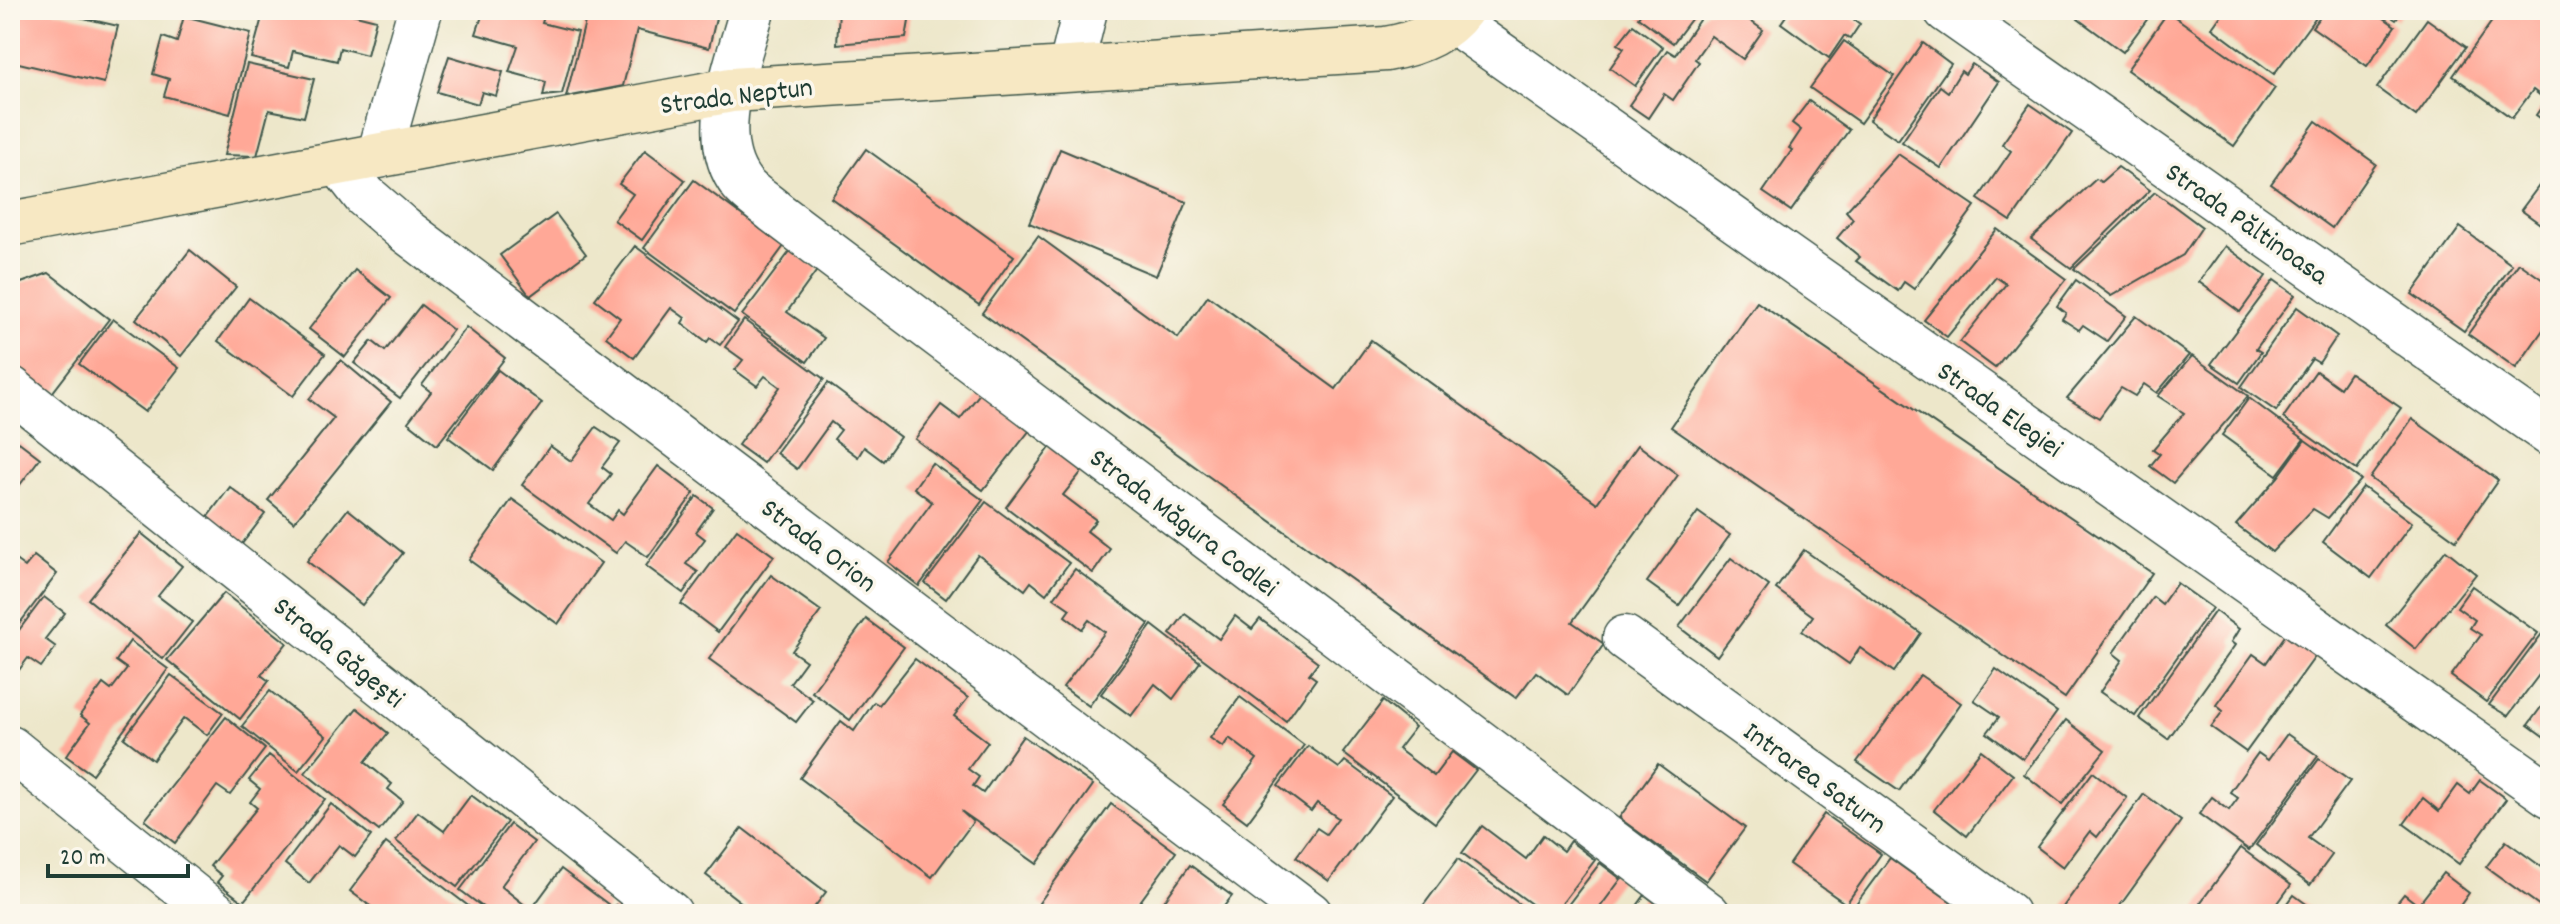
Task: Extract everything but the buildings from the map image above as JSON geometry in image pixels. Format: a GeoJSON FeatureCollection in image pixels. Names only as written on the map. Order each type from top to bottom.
{"type":"FeatureCollection","features":[{"type":"Feature","properties":{"kind":"street"},"geometry":{"type":"LineString","coordinates":[[359,160],[420,10]]}},
{"type":"Feature","properties":{"kind":"street","name":"Strada Măgura Codlei"},"geometry":{"type":"LineString","coordinates":[[752,10],[731,90],[725,130],[729,157],[741,183],[775,212],[1708,914]]}},
{"type":"Feature","properties":{"kind":"street"},"geometry":{"type":"LineString","coordinates":[[1071,67],[1085,10]]}},
{"type":"Feature","properties":{"kind":"street","name":"Strada Păltinoasa"},"geometry":{"type":"LineString","coordinates":[[1946,10],[2550,434]]}},
{"type":"Feature","properties":{"kind":"street","name":"Strada Neptun"},"geometry":{"type":"LineString","coordinates":[[10,224],[731,90],[1386,49],[1427,38],[1457,15]]}},
{"type":"Feature","properties":{"kind":"street","name":"Strada Elegiei"},"geometry":{"type":"LineString","coordinates":[[1457,15],[2550,795]]}},
{"type":"Feature","properties":{"kind":"street","name":"Strada Orion"},"geometry":{"type":"LineString","coordinates":[[359,160],[365,196],[402,228],[1310,914]]}},
{"type":"Feature","properties":{"kind":"street","name":"Strada Găgești"},"geometry":{"type":"LineString","coordinates":[[10,388],[670,914]]}},
{"type":"Feature","properties":{"kind":"street","name":"Intrarea Saturn"},"geometry":{"type":"LineString","coordinates":[[1625,638],[2007,914]]}},
{"type":"Feature","properties":{"kind":"street"},"geometry":{"type":"LineString","coordinates":[[10,748],[216,914]]}}]}
